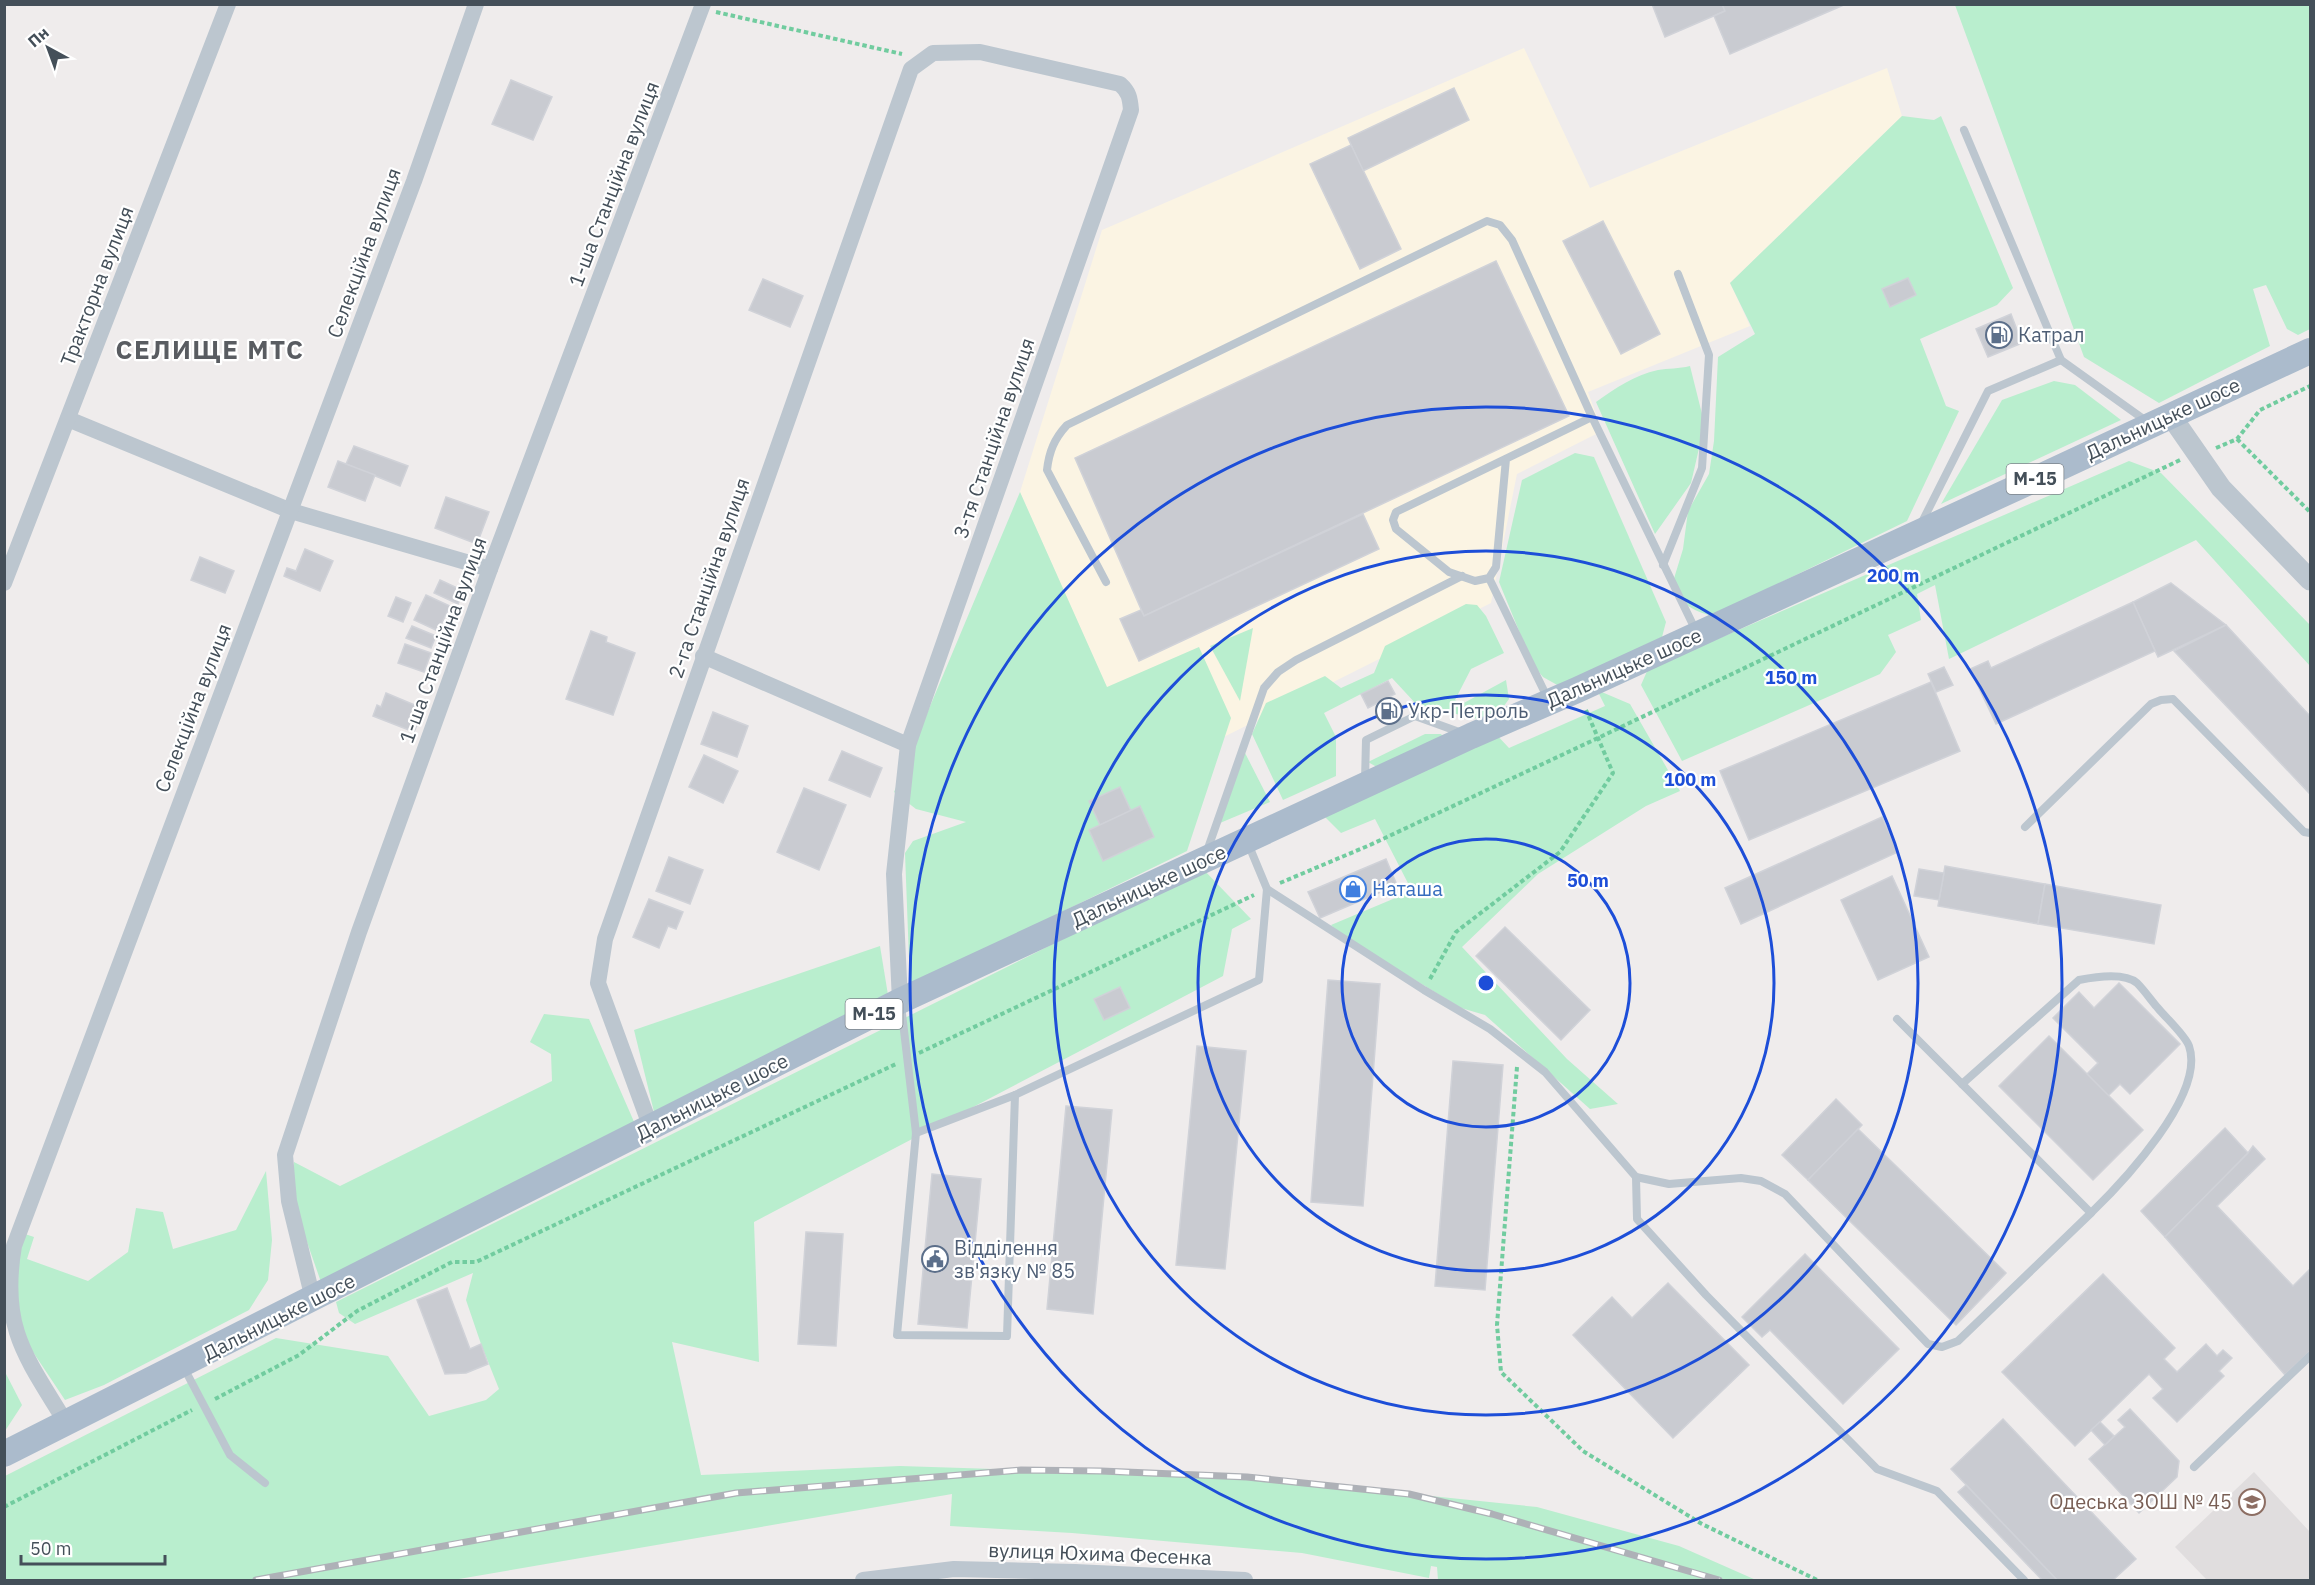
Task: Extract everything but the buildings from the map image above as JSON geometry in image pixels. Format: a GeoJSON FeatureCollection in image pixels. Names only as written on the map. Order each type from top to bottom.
{"type":"FeatureCollection","features":[{"type":"Feature","properties":{"kind":"main road","name":"Дальницьке шосе"},"geometry":{"type":"LineString","coordinates":[[4,1454],[183,1366],[900,1001],[2310,351]]}},
{"type":"Feature","properties":{"kind":"street","name":"Тракторна вулиця"},"geometry":{"type":"LineString","coordinates":[[4,583],[228,4]]}},
{"type":"Feature","properties":{"kind":"street","name":"Селекційна вулиця"},"geometry":{"type":"LineString","coordinates":[[66,1422],[18,1344],[11,1321],[8,1283],[14,1246],[414,181],[476,4]]}},
{"type":"Feature","properties":{"kind":"street","name":"1-ша Станційна вулиця"},"geometry":{"type":"LineString","coordinates":[[313,1299],[289,1201],[285,1155],[359,932],[490,569],[702,7]]}},
{"type":"Feature","properties":{"kind":"street","name":"3-тя Станційна вулиця"},"geometry":{"type":"LineString","coordinates":[[900,1001],[894,874],[908,745],[1131,110],[1131,100],[1127,91],[1120,84],[981,52],[928,56]]}},
{"type":"Feature","properties":{"kind":"street","name":"2-га Станційна вулиця"},"geometry":{"type":"LineString","coordinates":[[651,1128],[598,983],[605,939],[911,69],[928,56]]}},
{"type":"Feature","properties":{"kind":"street"},"geometry":{"type":"LineString","coordinates":[[68,419],[291,511],[490,569]]}},
{"type":"Feature","properties":{"kind":"street"},"geometry":{"type":"LineString","coordinates":[[2161,420],[2196,453],[2221,488],[2310,580]]}},
{"type":"Feature","properties":{"kind":"street"},"geometry":{"type":"LineString","coordinates":[[703,656],[908,745]]}},
{"type":"Feature","properties":{"kind":"street","name":"вулиця Юхима Фесенка"},"geometry":{"type":"LineString","coordinates":[[863,1581],[953,1575],[1245,1581]]}},
{"type":"Feature","properties":{"kind":"lane"},"geometry":{"type":"LineString","coordinates":[[1964,130],[2061,360],[2161,420]]}},
{"type":"Feature","properties":{"kind":"lane"},"geometry":{"type":"LineString","coordinates":[[1106,582],[1047,470],[1049,453],[1058,434],[1067,425],[1487,221],[1500,225],[1512,240],[1592,417],[1698,635]]}},
{"type":"Feature","properties":{"kind":"lane"},"geometry":{"type":"LineString","coordinates":[[1663,565],[1702,468],[1709,355],[1678,274]]}},
{"type":"Feature","properties":{"kind":"lane"},"geometry":{"type":"LineString","coordinates":[[1915,534],[1988,392],[2061,360]]}},
{"type":"Feature","properties":{"kind":"lane"},"geometry":{"type":"LineString","coordinates":[[1490,578],[1475,581],[1449,572],[1396,529],[1393,520],[1396,513],[1592,417]]}},
{"type":"Feature","properties":{"kind":"lane"},"geometry":{"type":"LineString","coordinates":[[1490,578],[1496,567],[1506,459]]}},
{"type":"Feature","properties":{"kind":"lane"},"geometry":{"type":"LineString","coordinates":[[1204,860],[1264,688],[1278,672],[1296,660],[1462,576]]}},
{"type":"Feature","properties":{"kind":"lane"},"geometry":{"type":"LineString","coordinates":[[1490,578],[1549,702]]}},
{"type":"Feature","properties":{"kind":"lane"},"geometry":{"type":"LineString","coordinates":[[2025,827],[2151,704],[2173,699],[2304,832],[2310,833]]}},
{"type":"Feature","properties":{"kind":"lane"},"geometry":{"type":"LineString","coordinates":[[1365,786],[1365,740],[1415,716],[1471,736]]}},
{"type":"Feature","properties":{"kind":"lane"},"geometry":{"type":"LineString","coordinates":[[916,1133],[1015,1095],[1259,980],[1267,889],[1247,840]]}},
{"type":"Feature","properties":{"kind":"lane"},"geometry":{"type":"LineString","coordinates":[[1267,889],[1424,990],[1490,1029],[1545,1072],[1636,1177],[1669,1184],[1742,1178],[1761,1181],[1785,1194],[1928,1344],[1942,1347],[1958,1341],[2120,1185],[2174,1115],[2192,1066],[2189,1045],[2135,981],[2098,976],[2079,981],[1962,1084]]}},
{"type":"Feature","properties":{"kind":"lane"},"geometry":{"type":"LineString","coordinates":[[900,1001],[916,1133],[897,1335],[1007,1336],[1015,1095]]}},
{"type":"Feature","properties":{"kind":"lane"},"geometry":{"type":"LineString","coordinates":[[1897,1019],[2091,1213]]}},
{"type":"Feature","properties":{"kind":"lane"},"geometry":{"type":"LineString","coordinates":[[1636,1177],[1637,1219],[1706,1295],[1877,1469],[1937,1491],[2024,1581]]}},
{"type":"Feature","properties":{"kind":"lane"},"geometry":{"type":"LineString","coordinates":[[2194,1467],[2310,1356]]}},
{"type":"Feature","properties":{"kind":"lane"},"geometry":{"type":"LineString","coordinates":[[183,1366],[230,1455],[265,1482]]}},
{"type":"Feature","properties":{"kind":"path"},"geometry":{"type":"LineString","coordinates":[[702,7],[928,56]]}},
{"type":"Feature","properties":{"kind":"path"},"geometry":{"type":"LineString","coordinates":[[2217,448],[2237,439],[2260,410],[2310,386]]}},
{"type":"Feature","properties":{"kind":"path"},"geometry":{"type":"LineString","coordinates":[[2237,439],[2310,512]]}},
{"type":"Feature","properties":{"kind":"path"},"geometry":{"type":"LineString","coordinates":[[4,1507],[299,1355],[357,1311],[452,1262],[476,1262],[1267,889],[1370,844],[1598,738],[2196,453]]}},
{"type":"Feature","properties":{"kind":"path"},"geometry":{"type":"LineString","coordinates":[[1424,990],[1456,932],[1560,852],[1613,773],[1577,690]]}},
{"type":"Feature","properties":{"kind":"path"},"geometry":{"type":"LineString","coordinates":[[1518,1051],[1497,1325],[1501,1372],[1583,1451],[1702,1524],[1817,1581]]}},
{"type":"Feature","properties":{"kind":"shaded area"},"geometry":{"type":"Polygon","coordinates":[[[1524,48],[1590,188],[1887,68],[1902,116],[1730,283],[1750,326],[1588,392],[1602,431],[1517,474],[1491,603],[1146,776],[1020,492],[1102,230],[1524,48]]]}},
{"type":"Feature","properties":{"kind":"shaded area","name":"Одеська ЗОШ № 45"},"geometry":{"type":"Polygon","coordinates":[[[2254,1472],[2310,1532],[2310,1580],[2207,1580],[2175,1547],[2254,1472]]]}},
{"type":"Feature","properties":{"kind":"green space"},"geometry":{"type":"Polygon","coordinates":[[[1955,5],[2310,5],[2310,329],[2298,335],[2287,329],[2266,285],[2253,289],[2270,346],[2159,403],[2084,357],[1955,5]]]}},
{"type":"Feature","properties":{"kind":"green space"},"geometry":{"type":"Polygon","coordinates":[[[1902,116],[1934,120],[1941,116],[2013,288],[1997,305],[1920,339],[1946,406],[1959,411],[1907,521],[1712,616],[1699,611],[1683,602],[1672,585],[1683,549],[1688,511],[1709,474],[1714,441],[1718,357],[1755,334],[1730,283],[1902,116]]]}},
{"type":"Feature","properties":{"kind":"green space"},"geometry":{"type":"Polygon","coordinates":[[[1690,366],[1702,414],[1700,444],[1691,483],[1655,534],[1596,402],[1641,375],[1658,370],[1690,366]]]}},
{"type":"Feature","properties":{"kind":"green space"},"geometry":{"type":"Polygon","coordinates":[[[2054,381],[2075,385],[2121,420],[1941,504],[2002,400],[2054,381]]]}},
{"type":"Feature","properties":{"kind":"green space"},"geometry":{"type":"Polygon","coordinates":[[[1575,453],[1594,457],[1666,622],[1662,637],[1559,686],[1543,677],[1533,665],[1499,582],[1522,480],[1575,453]]]}},
{"type":"Feature","properties":{"kind":"green space"},"geometry":{"type":"Polygon","coordinates":[[[2129,461],[2161,473],[2310,625],[2310,666],[2196,540],[1949,659],[1935,585],[1917,594],[1921,620],[1888,635],[1896,652],[1880,674],[1682,761],[1641,685],[1648,669],[2129,461]]]}},
{"type":"Feature","properties":{"kind":"green space"},"geometry":{"type":"Polygon","coordinates":[[[1020,492],[1107,687],[1199,647],[1231,718],[1187,851],[910,986],[905,853],[913,841],[966,822],[916,809],[894,792],[1020,492]]]}},
{"type":"Feature","properties":{"kind":"green space"},"geometry":{"type":"Polygon","coordinates":[[[1466,604],[1477,605],[1486,616],[1504,653],[1471,669],[1455,700],[1462,704],[1506,680],[1509,699],[1501,710],[1478,719],[1417,705],[1392,678],[1324,713],[1336,737],[1336,776],[1283,800],[1252,734],[1266,703],[1325,676],[1341,688],[1374,673],[1385,646],[1466,604]]]}},
{"type":"Feature","properties":{"kind":"green space"},"geometry":{"type":"Polygon","coordinates":[[[1253,628],[1240,701],[1210,646],[1253,628]]]}},
{"type":"Feature","properties":{"kind":"green space"},"geometry":{"type":"Polygon","coordinates":[[[1597,690],[1630,704],[1680,791],[1646,806],[1538,874],[1462,947],[1567,1059],[1618,1104],[1590,1109],[1485,1015],[1461,1008],[1338,933],[1331,925],[1412,891],[1375,819],[1341,833],[1319,811],[1494,732],[1509,748],[1605,706],[1597,690]]]}},
{"type":"Feature","properties":{"kind":"green space"},"geometry":{"type":"Polygon","coordinates":[[[1425,734],[1441,734],[1446,741],[1382,770],[1368,762],[1425,734]]]}},
{"type":"Feature","properties":{"kind":"green space"},"geometry":{"type":"Polygon","coordinates":[[[1244,751],[1270,802],[1220,823],[1244,751]]]}},
{"type":"Feature","properties":{"kind":"green space"},"geometry":{"type":"Polygon","coordinates":[[[1203,869],[1251,919],[1232,929],[1223,976],[754,1222],[759,1362],[672,1342],[701,1475],[900,1466],[1247,1477],[1537,1507],[1679,1546],[1756,1580],[1438,1580],[1437,1567],[1431,1566],[1429,1578],[1302,1553],[1072,1533],[950,1526],[952,1494],[453,1580],[5,1580],[5,1476],[276,1338],[388,1356],[429,1416],[486,1400],[499,1389],[466,1300],[473,1273],[355,1324],[339,1313],[336,1302],[1203,869]]]}},
{"type":"Feature","properties":{"kind":"green space"},"geometry":{"type":"Polygon","coordinates":[[[880,946],[888,995],[655,1116],[634,1030],[880,946]]]}},
{"type":"Feature","properties":{"kind":"green space"},"geometry":{"type":"Polygon","coordinates":[[[544,1014],[589,1019],[635,1124],[322,1285],[292,1199],[294,1162],[340,1186],[552,1081],[551,1054],[530,1042],[544,1014]]]}},
{"type":"Feature","properties":{"kind":"green space"},"geometry":{"type":"Polygon","coordinates":[[[266,1171],[272,1240],[268,1280],[249,1310],[104,1385],[65,1400],[15,1325],[18,1257],[25,1234],[34,1237],[27,1259],[88,1281],[128,1252],[136,1208],[163,1212],[173,1249],[236,1230],[266,1171]]]}},
{"type":"Feature","properties":{"kind":"green space"},"geometry":{"type":"Polygon","coordinates":[[[4,1370],[22,1405],[5,1431],[4,1431],[4,1370]]]}},
{"type":"Feature","properties":{"kind":"railway"},"geometry":{"type":"LineString","coordinates":[[256,1580],[736,1493],[1021,1470],[1247,1477],[1409,1494],[1492,1514],[1719,1580]]}},
{"type":"Feature","properties":{"kind":"place","name":"Катрал"},"geometry":{"type":"Point","coordinates":[1999,335]}},
{"type":"Feature","properties":{"kind":"place","name":"Укр-Петроль"},"geometry":{"type":"Point","coordinates":[1389,711]}},
{"type":"Feature","properties":{"kind":"place","name":"Наташа"},"geometry":{"type":"Point","coordinates":[1353,889]}},
{"type":"Feature","properties":{"kind":"place","name":"Відділення зв'язку № 85"},"geometry":{"type":"Point","coordinates":[935,1259]}},
{"type":"Feature","properties":{"kind":"place","name":"Одеська ЗОШ № 45"},"geometry":{"type":"Point","coordinates":[2252,1502]}},
{"type":"Feature","properties":{"kind":"district","name":"CЕЛИЩЕ МТС"},"geometry":{"type":"Point","coordinates":[210,350]}}]}
